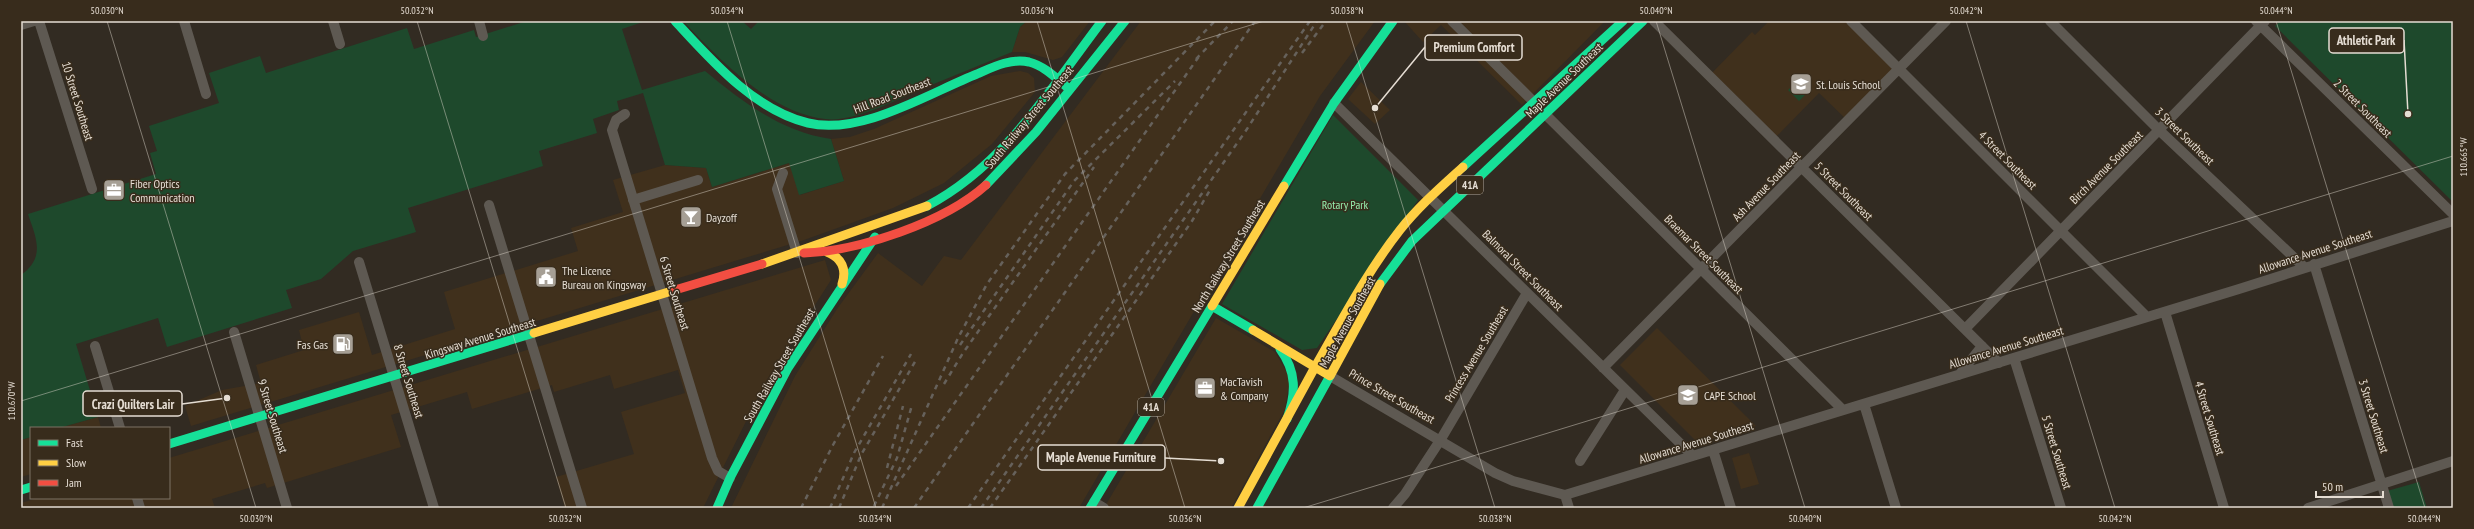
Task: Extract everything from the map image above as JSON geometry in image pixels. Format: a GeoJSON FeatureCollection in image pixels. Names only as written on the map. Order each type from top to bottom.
{"type":"FeatureCollection","features":[{"type":"Feature","properties":{"kind":"main road","name":"Hill Road Southeast"},"geometry":{"type":"LineString","coordinates":[[675,21],[712,60],[748,90],[793,118],[819,126],[835,126],[864,120],[1008,62],[1036,64],[1069,88]]}},
{"type":"Feature","properties":{"kind":"main road","name":"South Railway Street Southeast"},"geometry":{"type":"LineString","coordinates":[[717,508],[730,478],[773,393],[840,286],[873,240],[883,222],[930,205],[971,178],[996,155],[1058,79],[1102,21]]}},
{"type":"Feature","properties":{"kind":"main road","name":"South Railway Street Southeast"},"geometry":{"type":"LineString","coordinates":[[873,240],[933,220],[979,191],[1002,170],[1036,132],[1069,88],[1125,21]]}},
{"type":"Feature","properties":{"kind":"main road","name":"North Railway Street Southeast"},"geometry":{"type":"LineString","coordinates":[[1092,505],[1334,103],[1393,21]]}},
{"type":"Feature","properties":{"kind":"main road","name":"Maple Avenue Southeast"},"geometry":{"type":"LineString","coordinates":[[1238,508],[1315,366],[1364,280],[1401,229],[1430,197],[1535,103],[1623,21]]}},
{"type":"Feature","properties":{"kind":"main road","name":"Maple Avenue Southeast"},"geometry":{"type":"LineString","coordinates":[[1257,508],[1376,289],[1412,241],[1442,210],[1546,115],[1643,21]]}},
{"type":"Feature","properties":{"kind":"main road","name":"Kingsway Avenue Southeast"},"geometry":{"type":"LineString","coordinates":[[170,444],[662,295],[797,253],[819,242],[883,222]]}},
{"type":"Feature","properties":{"kind":"main road","name":"Kingsway Avenue Southeast"},"geometry":{"type":"LineString","coordinates":[[797,253],[827,252],[873,240]]}},
{"type":"Feature","properties":{"kind":"main road"},"geometry":{"type":"LineString","coordinates":[[827,252],[839,257],[844,266],[846,275],[840,286]]}},
{"type":"Feature","properties":{"kind":"main road","name":"Prince Street Southeast"},"geometry":{"type":"LineString","coordinates":[[1212,306],[1330,376]]}},
{"type":"Feature","properties":{"kind":"main road"},"geometry":{"type":"LineString","coordinates":[[1275,343],[1289,360],[1294,375],[1294,397],[1287,419]]}},
{"type":"Feature","properties":{"kind":"street"},"geometry":{"type":"LineString","coordinates":[[21,25],[34,21]]}},
{"type":"Feature","properties":{"kind":"street","name":"10 Street Southeast"},"geometry":{"type":"LineString","coordinates":[[39,21],[92,189]]}},
{"type":"Feature","properties":{"kind":"street"},"geometry":{"type":"LineString","coordinates":[[184,21],[206,94]]}},
{"type":"Feature","properties":{"kind":"street"},"geometry":{"type":"LineString","coordinates":[[333,21],[340,44]]}},
{"type":"Feature","properties":{"kind":"street"},"geometry":{"type":"LineString","coordinates":[[479,21],[483,36]]}},
{"type":"Feature","properties":{"kind":"street"},"geometry":{"type":"LineString","coordinates":[[1452,21],[1535,103]]}},
{"type":"Feature","properties":{"kind":"street","name":"5 Street Southeast"},"geometry":{"type":"LineString","coordinates":[[1654,21],[1999,363]]}},
{"type":"Feature","properties":{"kind":"street","name":"4 Street Southeast"},"geometry":{"type":"LineString","coordinates":[[1851,21],[2147,317]]}},
{"type":"Feature","properties":{"kind":"street","name":"Ash Avenue Southeast"},"geometry":{"type":"LineString","coordinates":[[1603,368],[1702,270],[1946,21]]}},
{"type":"Feature","properties":{"kind":"street","name":"3 Street Southeast"},"geometry":{"type":"LineString","coordinates":[[2050,21],[2160,131],[2309,265],[2389,508]]}},
{"type":"Feature","properties":{"kind":"street","name":"Birch Avenue Southeast"},"geometry":{"type":"LineString","coordinates":[[1965,329],[2160,131],[2260,23]]}},
{"type":"Feature","properties":{"kind":"street","name":"2 Street Southeast"},"geometry":{"type":"LineString","coordinates":[[2260,23],[2453,214]]}},
{"type":"Feature","properties":{"kind":"street","name":"Balmoral Street Southeast"},"geometry":{"type":"LineString","coordinates":[[1334,103],[1693,456]]}},
{"type":"Feature","properties":{"kind":"street","name":"6 Street Southeast"},"geometry":{"type":"LineString","coordinates":[[625,114],[616,120],[612,130],[715,465],[718,470],[730,478]]}},
{"type":"Feature","properties":{"kind":"street","name":"Braemar Street Southeast"},"geometry":{"type":"LineString","coordinates":[[1546,115],[1843,410]]}},
{"type":"Feature","properties":{"kind":"street"},"geometry":{"type":"LineString","coordinates":[[783,173],[778,188],[797,253]]}},
{"type":"Feature","properties":{"kind":"street"},"geometry":{"type":"LineString","coordinates":[[633,200],[698,180]]}},
{"type":"Feature","properties":{"kind":"street"},"geometry":{"type":"LineString","coordinates":[[489,204],[582,508]]}},
{"type":"Feature","properties":{"kind":"street","name":"Allowance Avenue Southeast"},"geometry":{"type":"LineString","coordinates":[[1565,495],[2165,312],[2309,265],[2453,221]]}},
{"type":"Feature","properties":{"kind":"street","name":"8 Street Southeast"},"geometry":{"type":"LineString","coordinates":[[359,262],[434,508]]}},
{"type":"Feature","properties":{"kind":"street","name":"Princess Avenue Southeast"},"geometry":{"type":"LineString","coordinates":[[1394,508],[1405,494],[1440,439],[1527,293]]}},
{"type":"Feature","properties":{"kind":"street","name":"4 Street Southeast"},"geometry":{"type":"LineString","coordinates":[[2165,312],[2224,508]]}},
{"type":"Feature","properties":{"kind":"street","name":"9 Street Southeast"},"geometry":{"type":"LineString","coordinates":[[234,332],[287,508]]}},
{"type":"Feature","properties":{"kind":"street"},"geometry":{"type":"LineString","coordinates":[[95,346],[120,427]]}},
{"type":"Feature","properties":{"kind":"street"},"geometry":{"type":"LineString","coordinates":[[1959,375],[1982,346]]}},
{"type":"Feature","properties":{"kind":"street","name":"5 Street Southeast"},"geometry":{"type":"LineString","coordinates":[[2014,358],[2061,508]]}},
{"type":"Feature","properties":{"kind":"street","name":"Prince Street Southeast"},"geometry":{"type":"LineString","coordinates":[[1330,376],[1440,439],[1495,473],[1513,481],[1565,495]]}},
{"type":"Feature","properties":{"kind":"street"},"geometry":{"type":"LineString","coordinates":[[1580,460],[1625,390]]}},
{"type":"Feature","properties":{"kind":"street"},"geometry":{"type":"LineString","coordinates":[[1864,404],[1896,508]]}},
{"type":"Feature","properties":{"kind":"street"},"geometry":{"type":"LineString","coordinates":[[1713,450],[1731,508]]}},
{"type":"Feature","properties":{"kind":"street"},"geometry":{"type":"LineString","coordinates":[[2308,508],[2453,461]]}},
{"type":"Feature","properties":{"kind":"street"},"geometry":{"type":"LineString","coordinates":[[1403,508],[1405,494]]}},
{"type":"Feature","properties":{"kind":"street"},"geometry":{"type":"LineString","coordinates":[[1565,495],[1569,508]]}},
{"type":"Feature","properties":{"kind":"street"},"geometry":{"type":"LineString","coordinates":[[1092,505],[1104,508]]}},
{"type":"Feature","properties":{"kind":"shaded area"},"geometry":{"type":"Polygon","coordinates":[[[1027,21],[1090,21],[1062,57],[1053,60],[1025,52],[1012,52],[1020,27],[1027,21]]]}},
{"type":"Feature","properties":{"kind":"shaded area"},"geometry":{"type":"Polygon","coordinates":[[[1141,21],[1375,21],[1320,96],[1079,508],[731,508],[795,376],[837,309],[878,253],[922,286],[944,256],[961,260],[1141,21]]]}},
{"type":"Feature","properties":{"kind":"shaded area"},"geometry":{"type":"Polygon","coordinates":[[[1404,21],[1605,21],[1522,105],[1441,25],[1423,42],[1404,21]]]}},
{"type":"Feature","properties":{"kind":"shaded area","name":"St. Louis School"},"geometry":{"type":"Polygon","coordinates":[[[1769,21],[1851,21],[1899,69],[1848,121],[1819,93],[1773,140],[1709,76],[1752,32],[1755,35],[1769,21]]]}},
{"type":"Feature","properties":{"kind":"shaded area"},"geometry":{"type":"Polygon","coordinates":[[[1020,71],[1028,73],[1034,78],[1035,92],[992,144],[944,183],[893,208],[804,240],[191,426],[185,406],[222,390],[261,383],[256,365],[304,350],[299,330],[359,312],[372,355],[455,329],[444,292],[578,251],[571,228],[623,212],[613,180],[665,165],[706,168],[712,187],[790,163],[800,195],[844,181],[831,139],[850,137],[874,129],[991,76],[1020,71]]]}},
{"type":"Feature","properties":{"kind":"shaded area"},"geometry":{"type":"Polygon","coordinates":[[[1361,82],[1390,110],[1375,124],[1348,99],[1361,82]]]}},
{"type":"Feature","properties":{"kind":"shaded area"},"geometry":{"type":"Polygon","coordinates":[[[825,260],[831,280],[766,381],[703,508],[565,508],[556,477],[634,454],[621,412],[685,393],[678,370],[614,389],[610,375],[554,392],[552,385],[472,409],[467,392],[391,415],[401,447],[267,488],[265,483],[212,499],[215,508],[21,508],[21,503],[35,499],[170,499],[170,458],[825,260]]]}},
{"type":"Feature","properties":{"kind":"shaded area"},"geometry":{"type":"Polygon","coordinates":[[[1216,318],[1275,352],[1290,378],[1285,409],[1231,508],[1104,508],[1216,318]]]}},
{"type":"Feature","properties":{"kind":"shaded area","name":"CAPE School"},"geometry":{"type":"Polygon","coordinates":[[[1657,328],[1756,426],[1698,443],[1620,365],[1657,328]]]}},
{"type":"Feature","properties":{"kind":"shaded area"},"geometry":{"type":"Polygon","coordinates":[[[98,417],[101,427],[63,427],[98,417]]]}},
{"type":"Feature","properties":{"kind":"shaded area"},"geometry":{"type":"Polygon","coordinates":[[[30,437],[30,474],[21,477],[21,440],[30,437]]]}},
{"type":"Feature","properties":{"kind":"shaded area"},"geometry":{"type":"Polygon","coordinates":[[[1749,453],[1759,484],[1741,489],[1732,458],[1749,453]]]}},
{"type":"Feature","properties":{"kind":"green space"},"geometry":{"type":"Polygon","coordinates":[[[527,21],[646,21],[622,29],[642,90],[705,71],[748,104],[779,123],[796,130],[831,139],[844,181],[799,195],[789,163],[712,187],[706,168],[665,165],[643,93],[617,101],[619,110],[593,119],[597,133],[539,151],[543,166],[408,208],[416,232],[353,251],[321,279],[286,290],[292,308],[167,347],[158,318],[76,344],[98,417],[63,427],[30,427],[30,437],[21,440],[21,275],[34,261],[37,247],[34,231],[28,214],[156,174],[150,153],[157,151],[149,126],[219,103],[209,73],[260,56],[266,73],[407,28],[414,49],[474,30],[476,37],[527,21]]]}},
{"type":"Feature","properties":{"kind":"green space"},"geometry":{"type":"Polygon","coordinates":[[[683,21],[742,21],[751,29],[759,21],[1027,21],[1020,27],[1012,52],[873,110],[847,118],[825,119],[805,115],[765,95],[729,67],[683,21]]]}},
{"type":"Feature","properties":{"kind":"green space"},"geometry":{"type":"Polygon","coordinates":[[[2280,21],[2453,21],[2453,202],[2275,26],[2280,21]]]}},
{"type":"Feature","properties":{"kind":"green space"},"geometry":{"type":"Polygon","coordinates":[[[1799,79],[1810,90],[1799,101],[1788,90],[1799,79]]]}},
{"type":"Feature","properties":{"kind":"green space","name":"Rotary Park"},"geometry":{"type":"Polygon","coordinates":[[[1333,115],[1418,200],[1317,348],[1302,350],[1222,304],[1333,115]]]}},
{"type":"Feature","properties":{"kind":"green space"},"geometry":{"type":"Polygon","coordinates":[[[2419,482],[2427,508],[2392,508],[2387,491],[2419,482]]]}},
{"type":"Feature","properties":{"kind":"railway"},"geometry":{"type":"LineString","coordinates":[[882,508],[958,338],[987,284],[1065,174],[1215,21]]}},
{"type":"Feature","properties":{"kind":"railway"},"geometry":{"type":"LineString","coordinates":[[1196,59],[1233,21]]}},
{"type":"Feature","properties":{"kind":"railway"},"geometry":{"type":"LineString","coordinates":[[914,508],[1255,21]]}},
{"type":"Feature","properties":{"kind":"railway"},"geometry":{"type":"LineString","coordinates":[[968,508],[1310,21]]}},
{"type":"Feature","properties":{"kind":"railway"},"geometry":{"type":"LineString","coordinates":[[981,508],[1245,132],[1317,21]]}},
{"type":"Feature","properties":{"kind":"railway"},"geometry":{"type":"LineString","coordinates":[[1302,53],[1326,21]]}},
{"type":"Feature","properties":{"kind":"railway"},"geometry":{"type":"LineString","coordinates":[[896,486],[1200,55]]}},
{"type":"Feature","properties":{"kind":"railway"},"geometry":{"type":"LineString","coordinates":[[960,345],[1074,181],[1175,81]]}},
{"type":"Feature","properties":{"kind":"railway"},"geometry":{"type":"LineString","coordinates":[[944,384],[963,353],[1094,167]]}},
{"type":"Feature","properties":{"kind":"railway"},"geometry":{"type":"LineString","coordinates":[[990,508],[1192,221],[1210,190]]}},
{"type":"Feature","properties":{"kind":"railway"},"geometry":{"type":"LineString","coordinates":[[830,508],[854,453],[911,354]]}},
{"type":"Feature","properties":{"kind":"railway"},"geometry":{"type":"LineString","coordinates":[[801,508],[833,445],[883,356]]}},
{"type":"Feature","properties":{"kind":"railway"},"geometry":{"type":"LineString","coordinates":[[839,508],[861,455],[916,360]]}},
{"type":"Feature","properties":{"kind":"railway"},"geometry":{"type":"LineString","coordinates":[[874,506],[897,458],[912,405]]}},
{"type":"Feature","properties":{"kind":"railway"},"geometry":{"type":"LineString","coordinates":[[887,468],[903,406]]}},
{"type":"Feature","properties":{"kind":"traffic: fast"},"geometry":{"type":"LineString","coordinates":[[675,21],[703,52],[735,82],[770,107],[788,116],[808,123],[829,125],[850,124],[872,118],[916,101],[989,69],[1016,61],[1029,62],[1040,66],[1069,89]]}},
{"type":"Feature","properties":{"kind":"traffic: fast"},"geometry":{"type":"LineString","coordinates":[[927,206],[955,189],[980,170],[1003,148],[1045,98],[1102,21]]}},
{"type":"Feature","properties":{"kind":"traffic: fast"},"geometry":{"type":"LineString","coordinates":[[986,185],[1036,132],[1125,21]]}},
{"type":"Feature","properties":{"kind":"traffic: fast"},"geometry":{"type":"LineString","coordinates":[[1284,186],[1334,103],[1393,21]]}},
{"type":"Feature","properties":{"kind":"traffic: fast"},"geometry":{"type":"LineString","coordinates":[[1463,167],[1623,21]]}},
{"type":"Feature","properties":{"kind":"traffic: fast"},"geometry":{"type":"LineString","coordinates":[[1380,284],[1412,241],[1643,21]]}},
{"type":"Feature","properties":{"kind":"traffic: fast"},"geometry":{"type":"LineString","coordinates":[[717,508],[730,478],[788,368],[875,237]]}},
{"type":"Feature","properties":{"kind":"traffic: fast"},"geometry":{"type":"LineString","coordinates":[[1090,508],[1212,306],[1253,330]]}},
{"type":"Feature","properties":{"kind":"traffic: fast"},"geometry":{"type":"LineString","coordinates":[[170,444],[534,333]]}},
{"type":"Feature","properties":{"kind":"traffic: fast"},"geometry":{"type":"LineString","coordinates":[[1280,349],[1290,366],[1293,383],[1292,400],[1287,419]]}},
{"type":"Feature","properties":{"kind":"traffic: fast"},"geometry":{"type":"LineString","coordinates":[[1257,508],[1330,376]]}},
{"type":"Feature","properties":{"kind":"traffic: fast"},"geometry":{"type":"LineString","coordinates":[[21,490],[30,487]]}},
{"type":"Feature","properties":{"kind":"traffic: slow"},"geometry":{"type":"LineString","coordinates":[[1315,367],[1355,297],[1388,246],[1400,230],[1430,197],[1463,167]]}},
{"type":"Feature","properties":{"kind":"traffic: slow"},"geometry":{"type":"LineString","coordinates":[[1212,306],[1284,186]]}},
{"type":"Feature","properties":{"kind":"traffic: slow"},"geometry":{"type":"LineString","coordinates":[[762,264],[927,206]]}},
{"type":"Feature","properties":{"kind":"traffic: slow"},"geometry":{"type":"LineString","coordinates":[[827,252],[836,257],[842,265],[844,274],[842,284]]}},
{"type":"Feature","properties":{"kind":"traffic: slow"},"geometry":{"type":"LineString","coordinates":[[1253,330],[1330,376],[1380,284]]}},
{"type":"Feature","properties":{"kind":"traffic: slow"},"geometry":{"type":"LineString","coordinates":[[534,333],[675,290]]}},
{"type":"Feature","properties":{"kind":"traffic: slow"},"geometry":{"type":"LineString","coordinates":[[1238,508],[1315,367]]}},
{"type":"Feature","properties":{"kind":"traffic: jam"},"geometry":{"type":"LineString","coordinates":[[804,253],[850,247],[900,232],[948,211],[986,185]]}},
{"type":"Feature","properties":{"kind":"traffic: jam"},"geometry":{"type":"LineString","coordinates":[[675,290],[762,264]]}},
{"type":"Feature","properties":{"kind":"place","name":"St. Louis School"},"geometry":{"type":"Point","coordinates":[1801,84]}},
{"type":"Feature","properties":{"kind":"place","name":"Premium Comfort"},"geometry":{"type":"Point","coordinates":[1375,108]}},
{"type":"Feature","properties":{"kind":"place","name":"Athletic Park"},"geometry":{"type":"Point","coordinates":[2408,114]}},
{"type":"Feature","properties":{"kind":"place","name":"Fiber Optics Communication"},"geometry":{"type":"Point","coordinates":[114,190]}},
{"type":"Feature","properties":{"kind":"place","name":"Dayzoff"},"geometry":{"type":"Point","coordinates":[691,217]}},
{"type":"Feature","properties":{"kind":"place","name":"The Licence Bureau on Kingsway"},"geometry":{"type":"Point","coordinates":[546,277]}},
{"type":"Feature","properties":{"kind":"place","name":"Fas Gas"},"geometry":{"type":"Point","coordinates":[343,344]}},
{"type":"Feature","properties":{"kind":"place","name":"MacTavish & Company"},"geometry":{"type":"Point","coordinates":[1205,388]}},
{"type":"Feature","properties":{"kind":"place","name":"CAPE School"},"geometry":{"type":"Point","coordinates":[1688,395]}},
{"type":"Feature","properties":{"kind":"place","name":"Crazi Quilters Lair"},"geometry":{"type":"Point","coordinates":[227,398]}},
{"type":"Feature","properties":{"kind":"place","name":"Maple Avenue Furniture"},"geometry":{"type":"Point","coordinates":[1221,461]}}]}
